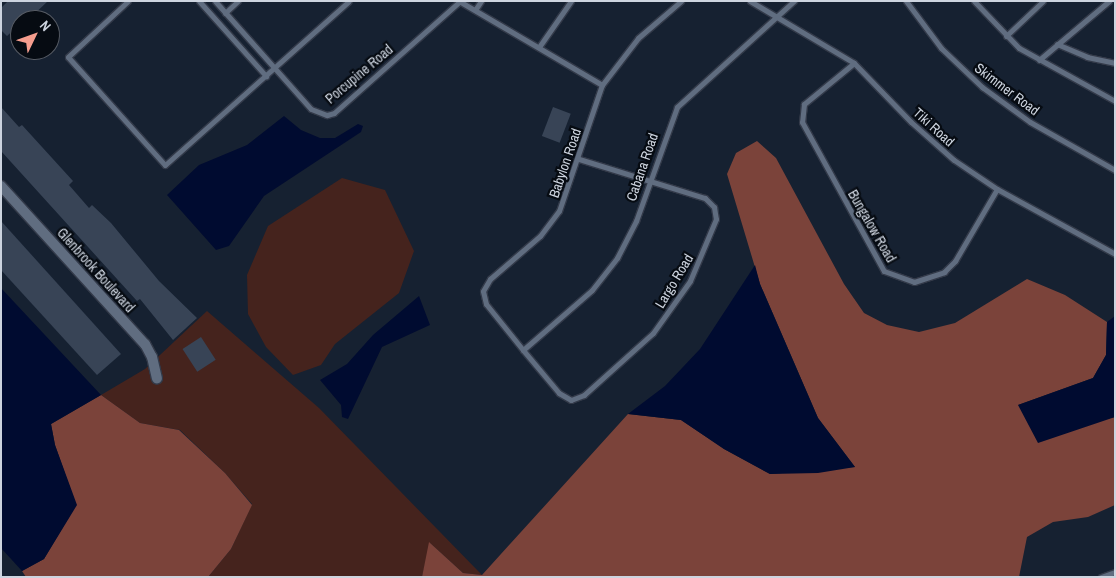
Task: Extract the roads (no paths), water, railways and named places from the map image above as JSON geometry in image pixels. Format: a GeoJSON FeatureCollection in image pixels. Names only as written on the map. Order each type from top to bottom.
{"type":"FeatureCollection","features":[{"type":"Feature","properties":{"kind":"street","name":"Glenbrook Boulevard"},"geometry":{"type":"LineString","coordinates":[[1,186],[145,344],[152,357],[156,378]]}},
{"type":"Feature","properties":{"kind":"lane"},"geometry":{"type":"LineString","coordinates":[[128,1],[68,57],[165,165],[349,1]]}},
{"type":"Feature","properties":{"kind":"lane"},"geometry":{"type":"LineString","coordinates":[[199,1],[266,76]]}},
{"type":"Feature","properties":{"kind":"lane","name":"Porcupine Road"},"geometry":{"type":"LineString","coordinates":[[215,1],[311,109],[320,114],[334,112],[459,1]]}},
{"type":"Feature","properties":{"kind":"lane"},"geometry":{"type":"LineString","coordinates":[[225,13],[238,1]]}},
{"type":"Feature","properties":{"kind":"lane"},"geometry":{"type":"LineString","coordinates":[[459,1],[602,85]]}},
{"type":"Feature","properties":{"kind":"lane"},"geometry":{"type":"LineString","coordinates":[[475,10],[481,1]]}},
{"type":"Feature","properties":{"kind":"lane"},"geometry":{"type":"LineString","coordinates":[[539,47],[571,1]]}},
{"type":"Feature","properties":{"kind":"lane","name":"Babylon Road"},"geometry":{"type":"LineString","coordinates":[[523,350],[486,304],[483,291],[490,279],[526,250],[550,224],[566,197],[602,85],[638,38],[681,1]]}},
{"type":"Feature","properties":{"kind":"lane","name":"Tiki Road"},"geometry":{"type":"LineString","coordinates":[[750,1],[854,63],[930,140],[997,189],[1115,254]]}},
{"type":"Feature","properties":{"kind":"lane","name":"Cabana Road"},"geometry":{"type":"LineString","coordinates":[[523,350],[592,290],[612,266],[636,220],[677,106],[794,1]]}},
{"type":"Feature","properties":{"kind":"lane","name":"Skimmer Road"},"geometry":{"type":"LineString","coordinates":[[906,1],[941,48],[982,88],[1030,122],[1115,170]]}},
{"type":"Feature","properties":{"kind":"lane"},"geometry":{"type":"LineString","coordinates":[[974,1],[1006,36],[1039,60],[1115,101]]}},
{"type":"Feature","properties":{"kind":"lane"},"geometry":{"type":"LineString","coordinates":[[1006,36],[1043,1]]}},
{"type":"Feature","properties":{"kind":"lane"},"geometry":{"type":"LineString","coordinates":[[1039,60],[1109,1]]}},
{"type":"Feature","properties":{"kind":"lane"},"geometry":{"type":"LineString","coordinates":[[1057,44],[1087,57],[1115,63]]}},
{"type":"Feature","properties":{"kind":"lane","name":"Bungalow Road"},"geometry":{"type":"LineString","coordinates":[[854,63],[804,104],[802,117],[884,271],[914,282],[944,272],[955,261],[997,189]]}},
{"type":"Feature","properties":{"kind":"lane","name":"Largo Road"},"geometry":{"type":"LineString","coordinates":[[523,350],[559,393],[571,400],[578,398],[634,353],[669,313],[705,251],[716,213],[705,198],[579,159]]}},
{"type":"Feature","properties":{"kind":"lane"},"geometry":{"type":"LineString","coordinates":[[1101,577],[1115,572]]}},
{"type":"Feature","properties":{"kind":"water"},"geometry":{"type":"Polygon","coordinates":[[[284,116],[301,130],[320,138],[335,138],[358,124],[363,126],[361,132],[264,196],[229,246],[216,250],[167,195],[199,165],[247,145],[284,116]]]}},
{"type":"Feature","properties":{"kind":"water"},"geometry":{"type":"Polygon","coordinates":[[[755,265],[760,284],[818,418],[855,467],[818,473],[770,474],[724,449],[681,420],[628,414],[665,386],[700,349],[755,265]]]}},
{"type":"Feature","properties":{"kind":"water"},"geometry":{"type":"Polygon","coordinates":[[[1,288],[101,395],[51,424],[55,445],[77,505],[44,559],[22,571],[1,548],[1,288]]]}},
{"type":"Feature","properties":{"kind":"water"},"geometry":{"type":"Polygon","coordinates":[[[419,296],[430,325],[382,347],[348,419],[342,417],[341,405],[320,380],[347,364],[373,335],[419,296]]]}},
{"type":"Feature","properties":{"kind":"water"},"geometry":{"type":"Polygon","coordinates":[[[1115,316],[1115,417],[1038,443],[1018,405],[1093,378],[1106,355],[1107,322],[1115,316]]]}}]}
